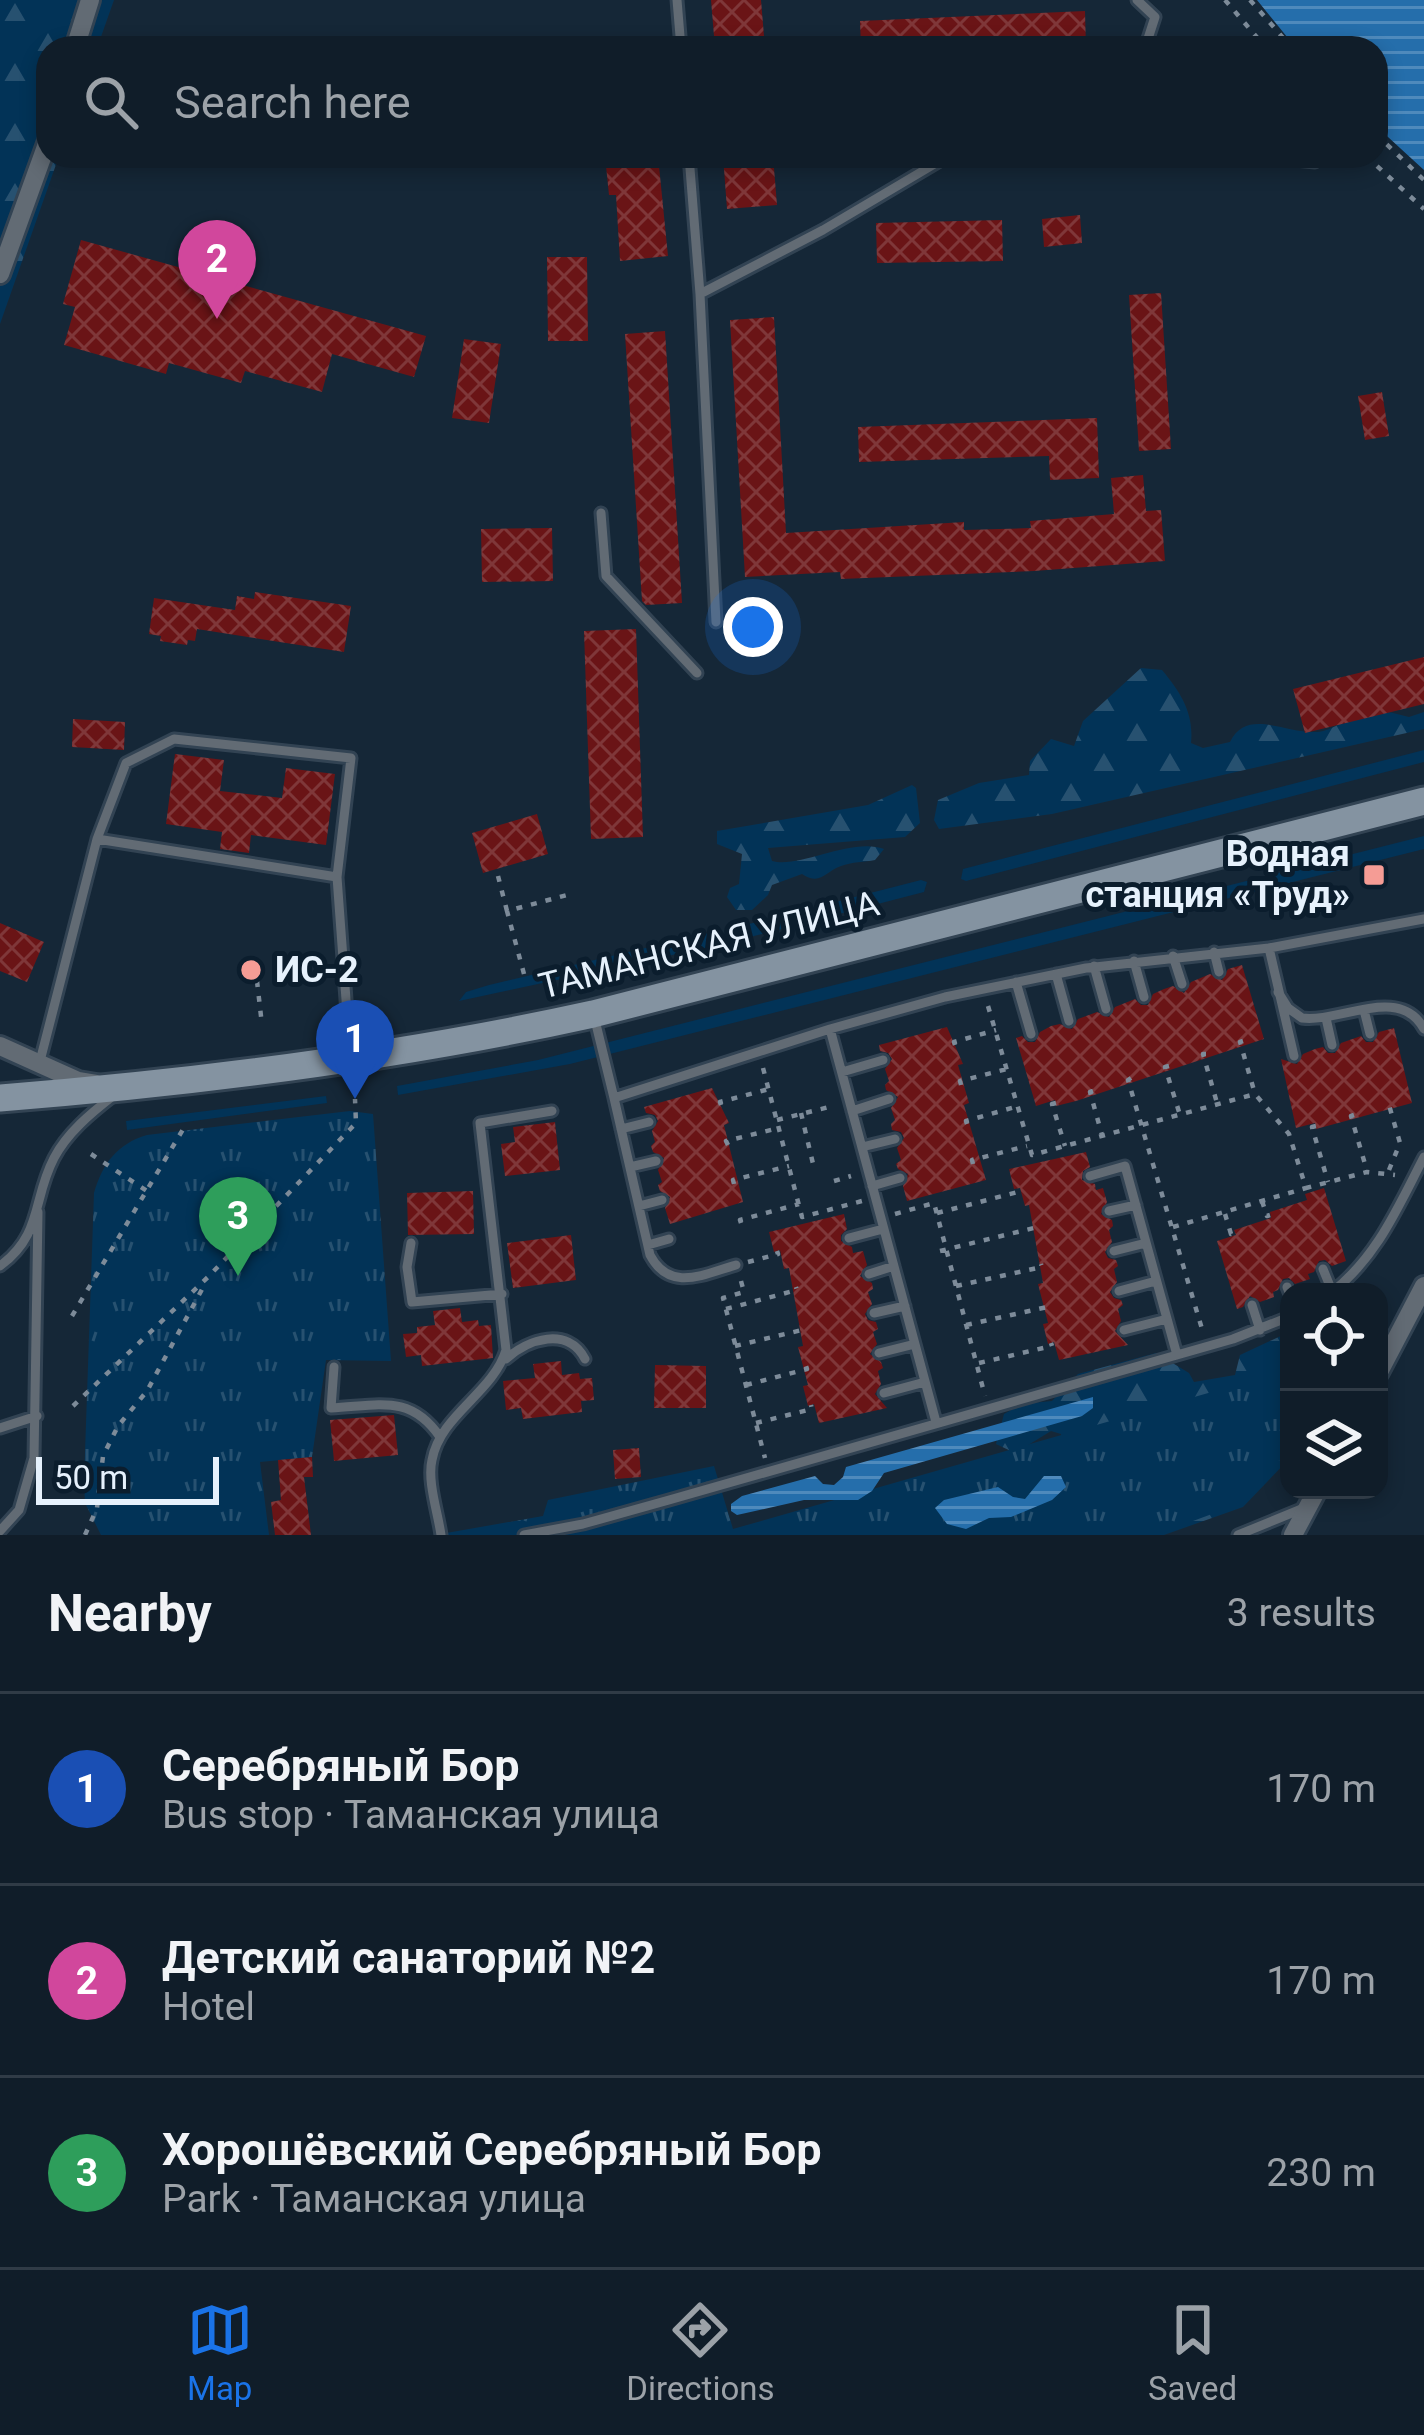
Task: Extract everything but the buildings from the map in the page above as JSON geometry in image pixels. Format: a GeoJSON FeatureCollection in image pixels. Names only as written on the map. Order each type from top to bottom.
{"type":"FeatureCollection","features":[{"type":"Feature","properties":{"kind":"street"},"geometry":{"type":"LineString","coordinates":[[80,36],[90,0]]}},
{"type":"Feature","properties":{"kind":"street"},"geometry":{"type":"LineString","coordinates":[[0,274],[38,168]]}},
{"type":"Feature","properties":{"kind":"street","name":"ТАМАНСКАЯ УЛИЦА"},"geometry":{"type":"LineString","coordinates":[[11,1097],[131,1087],[463,1042],[593,1014],[1424,801]]}},
{"type":"Feature","properties":{"kind":"street"},"geometry":{"type":"LineString","coordinates":[[0,1046],[78,1081],[131,1087]]}},
{"type":"Feature","properties":{"kind":"street"},"geometry":{"type":"LineString","coordinates":[[11,1097],[39,1065]]}},
{"type":"Feature","properties":{"kind":"street"},"geometry":{"type":"LineString","coordinates":[[1388,1355],[1424,1286]]}},
{"type":"Feature","properties":{"kind":"street"},"geometry":{"type":"LineString","coordinates":[[1293,1535],[1312,1499]]}},
{"type":"Feature","properties":{"kind":"lane"},"geometry":{"type":"LineString","coordinates":[[677,0],[680,36]]}},
{"type":"Feature","properties":{"kind":"lane"},"geometry":{"type":"LineString","coordinates":[[1137,0],[1155,17],[1149,36]]}},
{"type":"Feature","properties":{"kind":"lane"},"geometry":{"type":"LineString","coordinates":[[690,168],[716,622]]}},
{"type":"Feature","properties":{"kind":"lane"},"geometry":{"type":"LineString","coordinates":[[700,294],[928,168]]}},
{"type":"Feature","properties":{"kind":"lane"},"geometry":{"type":"LineString","coordinates":[[601,512],[606,576],[698,673]]}},
{"type":"Feature","properties":{"kind":"lane"},"geometry":{"type":"LineString","coordinates":[[39,1065],[97,839],[127,763],[174,739],[351,758],[337,877],[350,1059]]}},
{"type":"Feature","properties":{"kind":"lane"},"geometry":{"type":"LineString","coordinates":[[97,839],[337,877]]}},
{"type":"Feature","properties":{"kind":"lane"},"geometry":{"type":"LineString","coordinates":[[614,1098],[830,1029],[983,988],[1094,966],[1269,948],[1424,919]]}},
{"type":"Feature","properties":{"kind":"lane"},"geometry":{"type":"LineString","coordinates":[[1269,948],[1294,1056]]}},
{"type":"Feature","properties":{"kind":"lane"},"geometry":{"type":"LineString","coordinates":[[1214,952],[1219,972]]}},
{"type":"Feature","properties":{"kind":"lane"},"geometry":{"type":"LineString","coordinates":[[1173,956],[1181,984]]}},
{"type":"Feature","properties":{"kind":"lane"},"geometry":{"type":"LineString","coordinates":[[1134,961],[1144,997]]}},
{"type":"Feature","properties":{"kind":"lane"},"geometry":{"type":"LineString","coordinates":[[1094,966],[1106,1009]]}},
{"type":"Feature","properties":{"kind":"lane"},"geometry":{"type":"LineString","coordinates":[[1056,974],[1069,1022]]}},
{"type":"Feature","properties":{"kind":"lane"},"geometry":{"type":"LineString","coordinates":[[1016,982],[1031,1034]]}},
{"type":"Feature","properties":{"kind":"lane"},"geometry":{"type":"LineString","coordinates":[[1278,992],[1296,1016],[1309,1020],[1401,1007],[1417,1016],[1424,1029]]}},
{"type":"Feature","properties":{"kind":"lane"},"geometry":{"type":"LineString","coordinates":[[1364,1010],[1370,1034]]}},
{"type":"Feature","properties":{"kind":"lane"},"geometry":{"type":"LineString","coordinates":[[593,1014],[656,1267],[675,1279],[736,1265]]}},
{"type":"Feature","properties":{"kind":"lane"},"geometry":{"type":"LineString","coordinates":[[1326,1018],[1332,1045]]}},
{"type":"Feature","properties":{"kind":"lane"},"geometry":{"type":"LineString","coordinates":[[830,1029],[936,1422]]}},
{"type":"Feature","properties":{"kind":"lane"},"geometry":{"type":"LineString","coordinates":[[842,1072],[883,1060]]}},
{"type":"Feature","properties":{"kind":"lane"},"geometry":{"type":"LineString","coordinates":[[0,1266],[27,1240],[47,1173],[66,1140],[97,1108],[131,1087]]}},
{"type":"Feature","properties":{"kind":"lane"},"geometry":{"type":"LineString","coordinates":[[852,1111],[889,1099]]}},
{"type":"Feature","properties":{"kind":"lane"},"geometry":{"type":"LineString","coordinates":[[499,1367],[506,1341],[480,1123],[551,1111]]}},
{"type":"Feature","properties":{"kind":"lane"},"geometry":{"type":"LineString","coordinates":[[621,1129],[649,1122]]}},
{"type":"Feature","properties":{"kind":"lane"},"geometry":{"type":"LineString","coordinates":[[862,1148],[895,1139]]}},
{"type":"Feature","properties":{"kind":"lane"},"geometry":{"type":"LineString","coordinates":[[1343,1283],[1361,1268],[1385,1232],[1424,1157]]}},
{"type":"Feature","properties":{"kind":"lane"},"geometry":{"type":"LineString","coordinates":[[630,1167],[656,1161]]}},
{"type":"Feature","properties":{"kind":"lane"},"geometry":{"type":"LineString","coordinates":[[1090,1175],[1125,1166],[1177,1354]]}},
{"type":"Feature","properties":{"kind":"lane"},"geometry":{"type":"LineString","coordinates":[[873,1192],[901,1178]]}},
{"type":"Feature","properties":{"kind":"lane"},"geometry":{"type":"LineString","coordinates":[[639,1206],[662,1200]]}},
{"type":"Feature","properties":{"kind":"lane"},"geometry":{"type":"LineString","coordinates":[[1109,1211],[1136,1205]]}},
{"type":"Feature","properties":{"kind":"lane"},"geometry":{"type":"LineString","coordinates":[[20,1535],[3,1530],[20,1510],[29,1488],[37,1416],[38,1212]]}},
{"type":"Feature","properties":{"kind":"lane"},"geometry":{"type":"LineString","coordinates":[[850,1238],[882,1224]]}},
{"type":"Feature","properties":{"kind":"lane"},"geometry":{"type":"LineString","coordinates":[[648,1245],[669,1239]]}},
{"type":"Feature","properties":{"kind":"lane"},"geometry":{"type":"LineString","coordinates":[[411,1243],[406,1268],[412,1302],[502,1294]]}},
{"type":"Feature","properties":{"kind":"lane"},"geometry":{"type":"LineString","coordinates":[[1114,1251],[1146,1243]]}},
{"type":"Feature","properties":{"kind":"lane"},"geometry":{"type":"LineString","coordinates":[[869,1274],[894,1266]]}},
{"type":"Feature","properties":{"kind":"lane"},"geometry":{"type":"LineString","coordinates":[[1323,1269],[1328,1283]]}},
{"type":"Feature","properties":{"kind":"lane"},"geometry":{"type":"LineString","coordinates":[[1119,1291],[1156,1281]]}},
{"type":"Feature","properties":{"kind":"lane"},"geometry":{"type":"LineString","coordinates":[[1252,1304],[1260,1330]]}},
{"type":"Feature","properties":{"kind":"lane"},"geometry":{"type":"LineString","coordinates":[[874,1313],[905,1306]]}},
{"type":"Feature","properties":{"kind":"lane"},"geometry":{"type":"LineString","coordinates":[[1124,1330],[1167,1319]]}},
{"type":"Feature","properties":{"kind":"lane"},"geometry":{"type":"LineString","coordinates":[[524,1535],[584,1524],[1208,1346],[1280,1321]]}},
{"type":"Feature","properties":{"kind":"lane"},"geometry":{"type":"LineString","coordinates":[[441,1535],[430,1463],[440,1437],[522,1346],[548,1339],[570,1342],[585,1359]]}},
{"type":"Feature","properties":{"kind":"lane"},"geometry":{"type":"LineString","coordinates":[[879,1353],[915,1344]]}},
{"type":"Feature","properties":{"kind":"lane"},"geometry":{"type":"LineString","coordinates":[[334,1367],[331,1408],[407,1407],[422,1414],[440,1437]]}},
{"type":"Feature","properties":{"kind":"lane"},"geometry":{"type":"LineString","coordinates":[[884,1393],[925,1382]]}},
{"type":"Feature","properties":{"kind":"lane"},"geometry":{"type":"LineString","coordinates":[[0,1428],[37,1416]]}},
{"type":"Feature","properties":{"kind":"lane"},"geometry":{"type":"LineString","coordinates":[[1238,1535],[1311,1499]]}},
{"type":"Feature","properties":{"kind":"path"},"geometry":{"type":"LineString","coordinates":[[1225,0],[1256,36]]}},
{"type":"Feature","properties":{"kind":"path"},"geometry":{"type":"LineString","coordinates":[[1250,0],[1282,36]]}},
{"type":"Feature","properties":{"kind":"path"},"geometry":{"type":"LineString","coordinates":[[1388,146],[1424,180]]}},
{"type":"Feature","properties":{"kind":"path"},"geometry":{"type":"LineString","coordinates":[[1379,168],[1424,209]]}},
{"type":"Feature","properties":{"kind":"path"},"geometry":{"type":"LineString","coordinates":[[498,876],[524,974]]}},
{"type":"Feature","properties":{"kind":"path"},"geometry":{"type":"LineString","coordinates":[[507,911],[571,894]]}},
{"type":"Feature","properties":{"kind":"path"},"geometry":{"type":"LineString","coordinates":[[257,981],[262,1025]]}},
{"type":"Feature","properties":{"kind":"path"},"geometry":{"type":"LineString","coordinates":[[983,988],[1032,1155],[1255,1094]]}},
{"type":"Feature","properties":{"kind":"path"},"geometry":{"type":"LineString","coordinates":[[955,1045],[996,1030]]}},
{"type":"Feature","properties":{"kind":"path"},"geometry":{"type":"LineString","coordinates":[[1244,1041],[1240,1042],[1255,1094],[1288,1134],[1306,1197]]}},
{"type":"Feature","properties":{"kind":"path"},"geometry":{"type":"LineString","coordinates":[[759,1051],[802,1217],[873,1192]]}},
{"type":"Feature","properties":{"kind":"path"},"geometry":{"type":"LineString","coordinates":[[1206,1054],[1217,1104]]}},
{"type":"Feature","properties":{"kind":"path"},"geometry":{"type":"LineString","coordinates":[[1168,1066],[1180,1114]]}},
{"type":"Feature","properties":{"kind":"path"},"geometry":{"type":"LineString","coordinates":[[961,1085],[1007,1069]]}},
{"type":"Feature","properties":{"kind":"path"},"geometry":{"type":"LineString","coordinates":[[1131,1078],[1208,1346]]}},
{"type":"Feature","properties":{"kind":"path"},"geometry":{"type":"LineString","coordinates":[[721,1106],[720,1102],[769,1090]]}},
{"type":"Feature","properties":{"kind":"path"},"geometry":{"type":"LineString","coordinates":[[1093,1091],[1102,1136]]}},
{"type":"Feature","properties":{"kind":"path"},"geometry":{"type":"LineString","coordinates":[[73,1406],[208,1277],[356,1123],[355,1099]]}},
{"type":"Feature","properties":{"kind":"path"},"geometry":{"type":"LineString","coordinates":[[1056,1103],[1052,1104],[1065,1146]]}},
{"type":"Feature","properties":{"kind":"path"},"geometry":{"type":"LineString","coordinates":[[1388,1171],[1400,1143],[1388,1105],[1392,1105]]}},
{"type":"Feature","properties":{"kind":"path"},"geometry":{"type":"LineString","coordinates":[[967,1124],[1018,1106]]}},
{"type":"Feature","properties":{"kind":"path"},"geometry":{"type":"LineString","coordinates":[[728,1144],[726,1141],[830,1107]]}},
{"type":"Feature","properties":{"kind":"path"},"geometry":{"type":"LineString","coordinates":[[801,1114],[814,1168]]}},
{"type":"Feature","properties":{"kind":"path"},"geometry":{"type":"LineString","coordinates":[[1354,1115],[1367,1172]]}},
{"type":"Feature","properties":{"kind":"path"},"geometry":{"type":"LineString","coordinates":[[72,1316],[185,1126]]}},
{"type":"Feature","properties":{"kind":"path"},"geometry":{"type":"LineString","coordinates":[[1316,1126],[1312,1127],[1328,1182]]}},
{"type":"Feature","properties":{"kind":"path"},"geometry":{"type":"LineString","coordinates":[[973,1164],[972,1160],[1029,1145]]}},
{"type":"Feature","properties":{"kind":"path"},"geometry":{"type":"LineString","coordinates":[[91,1154],[147,1191]]}},
{"type":"Feature","properties":{"kind":"path"},"geometry":{"type":"LineString","coordinates":[[734,1184],[733,1180],[789,1166]]}},
{"type":"Feature","properties":{"kind":"path"},"geometry":{"type":"LineString","coordinates":[[1173,1227],[1367,1172],[1388,1171],[1411,1182]]}},
{"type":"Feature","properties":{"kind":"path"},"geometry":{"type":"LineString","coordinates":[[834,1181],[848,1177]]}},
{"type":"Feature","properties":{"kind":"path"},"geometry":{"type":"LineString","coordinates":[[937,1213],[1018,1192],[1017,1188]]}},
{"type":"Feature","properties":{"kind":"path"},"geometry":{"type":"LineString","coordinates":[[822,1201],[824,1211]]}},
{"type":"Feature","properties":{"kind":"path"},"geometry":{"type":"LineString","coordinates":[[1262,1201],[1270,1215]]}},
{"type":"Feature","properties":{"kind":"path"},"geometry":{"type":"LineString","coordinates":[[882,1224],[934,1203],[988,1408]]}},
{"type":"Feature","properties":{"kind":"path"},"geometry":{"type":"LineString","coordinates":[[741,1223],[799,1204]]}},
{"type":"Feature","properties":{"kind":"path"},"geometry":{"type":"LineString","coordinates":[[1225,1212],[1231,1234],[1234,1232]]}},
{"type":"Feature","properties":{"kind":"path"},"geometry":{"type":"LineString","coordinates":[[943,1250],[1036,1224]]}},
{"type":"Feature","properties":{"kind":"path"},"geometry":{"type":"LineString","coordinates":[[768,1469],[723,1298],[745,1292],[736,1265],[777,1251]]}},
{"type":"Feature","properties":{"kind":"path"},"geometry":{"type":"LineString","coordinates":[[956,1286],[1041,1264]]}},
{"type":"Feature","properties":{"kind":"path"},"geometry":{"type":"LineString","coordinates":[[85,1535],[97,1508],[103,1456],[110,1441],[147,1391],[208,1277]]}},
{"type":"Feature","properties":{"kind":"path"},"geometry":{"type":"LineString","coordinates":[[726,1309],[797,1290],[796,1286]]}},
{"type":"Feature","properties":{"kind":"path"},"geometry":{"type":"LineString","coordinates":[[963,1320],[1046,1303]]}},
{"type":"Feature","properties":{"kind":"path"},"geometry":{"type":"LineString","coordinates":[[735,1346],[802,1330],[801,1326]]}},
{"type":"Feature","properties":{"kind":"path"},"geometry":{"type":"LineString","coordinates":[[976,1363],[1051,1343]]}},
{"type":"Feature","properties":{"kind":"path"},"geometry":{"type":"LineString","coordinates":[[746,1385],[806,1366]]}},
{"type":"Feature","properties":{"kind":"path"},"geometry":{"type":"LineString","coordinates":[[756,1423],[812,1409],[811,1405]]}},
{"type":"Feature","properties":{"kind":"green space"},"geometry":{"type":"Polygon","coordinates":[[[0,0],[114,0],[101,36],[36,36],[36,168],[55,168],[0,324],[0,0]]]}},
{"type":"Feature","properties":{"kind":"green space"},"geometry":{"type":"Polygon","coordinates":[[[1141,668],[1162,670],[1169,679],[1188,713],[1191,743],[1203,748],[1230,742],[1246,726],[1257,724],[1323,731],[1369,707],[1409,717],[1424,712],[1424,729],[1052,814],[939,829],[934,820],[938,800],[979,783],[1029,775],[1030,761],[1051,739],[1074,746],[1083,721],[1141,668]]]}},
{"type":"Feature","properties":{"kind":"green space"},"geometry":{"type":"Polygon","coordinates":[[[1424,750],[1424,762],[961,879],[963,869],[1424,750]]]}},
{"type":"Feature","properties":{"kind":"green space"},"geometry":{"type":"Polygon","coordinates":[[[912,785],[920,823],[905,837],[768,848],[772,861],[783,862],[856,847],[884,849],[875,860],[845,865],[818,878],[802,874],[772,885],[752,910],[736,910],[727,897],[730,888],[739,884],[742,854],[717,844],[717,831],[868,805],[912,785]]]}},
{"type":"Feature","properties":{"kind":"green space"},"geometry":{"type":"Polygon","coordinates":[[[1424,836],[1424,849],[570,1064],[398,1095],[397,1086],[538,1060],[1424,836]]]}},
{"type":"Feature","properties":{"kind":"green space"},"geometry":{"type":"Polygon","coordinates":[[[927,882],[924,892],[750,937],[745,932],[749,924],[927,882]]]}},
{"type":"Feature","properties":{"kind":"green space"},"geometry":{"type":"Polygon","coordinates":[[[713,932],[719,937],[714,946],[459,1001],[466,992],[489,985],[713,932]]]}},
{"type":"Feature","properties":{"kind":"green space"},"geometry":{"type":"Polygon","coordinates":[[[326,1096],[327,1103],[127,1130],[126,1121],[326,1096]]]}},
{"type":"Feature","properties":{"kind":"green space"},"geometry":{"type":"Polygon","coordinates":[[[350,1111],[373,1114],[391,1361],[326,1360],[312,1457],[260,1462],[269,1535],[101,1535],[85,1503],[84,1482],[94,1193],[107,1164],[119,1149],[147,1135],[350,1111]]]}},
{"type":"Feature","properties":{"kind":"green space"},"geometry":{"type":"Polygon","coordinates":[[[1280,1336],[1280,1468],[1243,1507],[1164,1535],[1133,1535],[1062,1444],[1061,1434],[1051,1431],[1015,1453],[996,1444],[1004,1414],[1022,1404],[1052,1401],[1078,1374],[1156,1353],[1189,1373],[1194,1382],[1235,1375],[1240,1355],[1280,1336]]]}},
{"type":"Feature","properties":{"kind":"green space"},"geometry":{"type":"Polygon","coordinates":[[[1280,1373],[1280,1460],[1231,1507],[1155,1535],[435,1535],[543,1516],[548,1500],[714,1466],[733,1529],[1280,1373]]]}},
{"type":"Feature","properties":{"kind":"shaded area"},"geometry":{"type":"Polygon","coordinates":[[[1257,0],[1424,0],[1424,170],[1388,137],[1388,36],[1286,36],[1257,0]]]}},
{"type":"Feature","properties":{"kind":"shaded area"},"geometry":{"type":"Polygon","coordinates":[[[1093,1397],[1093,1408],[1082,1416],[884,1473],[872,1491],[858,1500],[804,1500],[737,1515],[731,1511],[731,1504],[742,1496],[815,1476],[823,1484],[834,1485],[846,1467],[1093,1397]]]}},
{"type":"Feature","properties":{"kind":"shaded area"},"geometry":{"type":"Polygon","coordinates":[[[1044,1476],[1061,1476],[1066,1487],[1052,1500],[1011,1517],[989,1518],[966,1529],[947,1524],[935,1508],[944,1500],[998,1487],[1025,1499],[1044,1476]]]}},
{"type":"Feature","properties":{"kind":"place","name":"Детский санаторий №2"},"geometry":{"type":"Point","coordinates":[217,319]}},
{"type":"Feature","properties":{"kind":"place","name":"Водная станция «Труд»"},"geometry":{"type":"Point","coordinates":[1374,875]}},
{"type":"Feature","properties":{"kind":"place","name":"ИС-2"},"geometry":{"type":"Point","coordinates":[251,970]}},
{"type":"Feature","properties":{"kind":"place","name":"Серебряный Бор"},"geometry":{"type":"Point","coordinates":[355,1099]}},
{"type":"Feature","properties":{"kind":"place","name":"Хорошёвский Серебряный Бор"},"geometry":{"type":"Point","coordinates":[238,1276]}}]}
